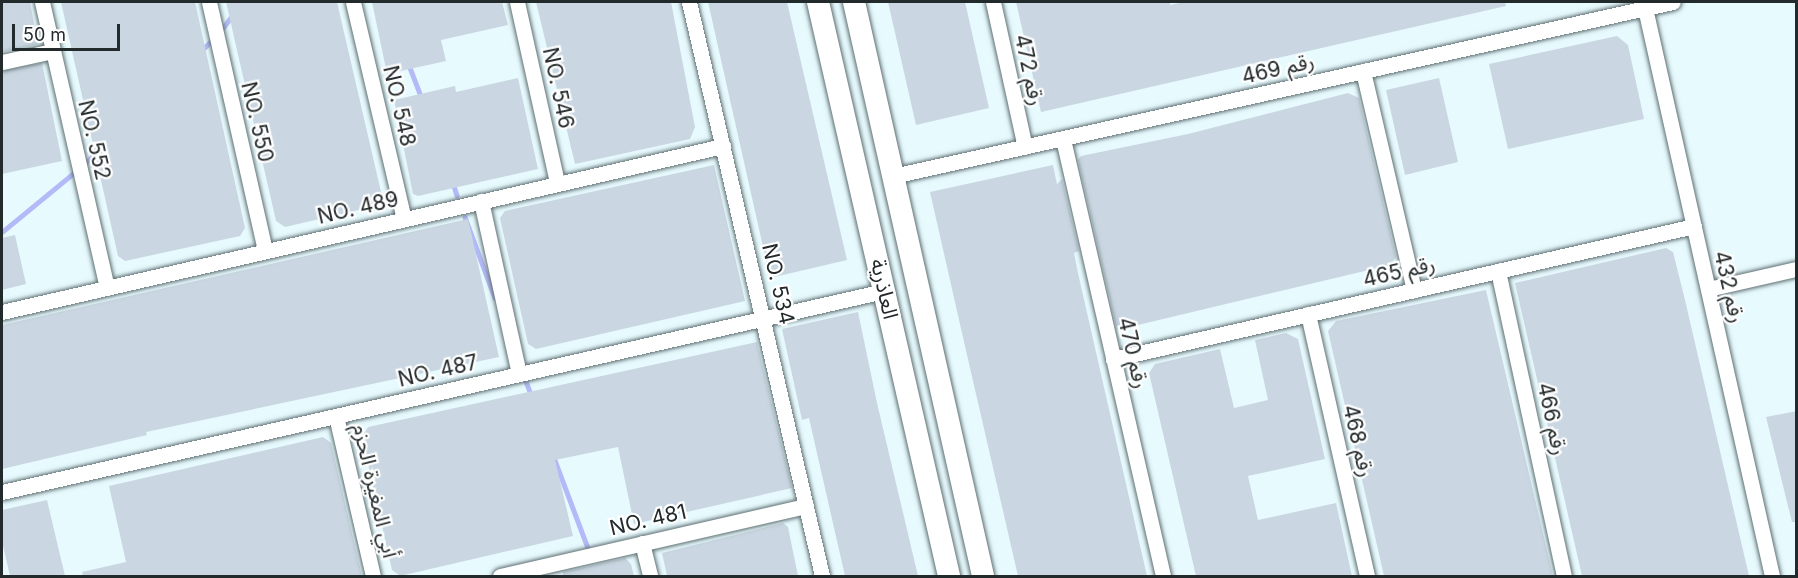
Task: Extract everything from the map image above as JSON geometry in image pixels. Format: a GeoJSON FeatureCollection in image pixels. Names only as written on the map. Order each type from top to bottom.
{"type":"FeatureCollection","features":[{"type":"Feature","properties":{"kind":"street","name":"NO. 552"},"geometry":{"type":"LineString","coordinates":[[42,2],[107,288]]}},
{"type":"Feature","properties":{"kind":"street","name":"NO. 550"},"geometry":{"type":"LineString","coordinates":[[209,2],[265,251]]}},
{"type":"Feature","properties":{"kind":"street","name":"NO. 548"},"geometry":{"type":"LineString","coordinates":[[353,2],[404,219]]}},
{"type":"Feature","properties":{"kind":"street","name":"NO. 546"},"geometry":{"type":"LineString","coordinates":[[517,2],[557,183]]}},
{"type":"Feature","properties":{"kind":"street","name":"NO. 534"},"geometry":{"type":"LineString","coordinates":[[689,2],[765,321],[822,576]]}},
{"type":"Feature","properties":{"kind":"street","name":"العاذرية"},"geometry":{"type":"LineString","coordinates":[[818,2],[949,576]]}},
{"type":"Feature","properties":{"kind":"street","name":"العاذرية"},"geometry":{"type":"LineString","coordinates":[[854,2],[983,576]]}},
{"type":"Feature","properties":{"kind":"street","name":"رقم 472"},"geometry":{"type":"LineString","coordinates":[[993,2],[1025,147]]}},
{"type":"Feature","properties":{"kind":"street","name":"رقم 469"},"geometry":{"type":"LineString","coordinates":[[894,179],[1025,147],[1672,2]]}},
{"type":"Feature","properties":{"kind":"street","name":"رقم 432"},"geometry":{"type":"LineString","coordinates":[[1646,8],[1772,576]]}},
{"type":"Feature","properties":{"kind":"street"},"geometry":{"type":"LineString","coordinates":[[2,62],[53,51]]}},
{"type":"Feature","properties":{"kind":"street"},"geometry":{"type":"LineString","coordinates":[[1363,71],[1414,290]]}},
{"type":"Feature","properties":{"kind":"street","name":"رقم 470"},"geometry":{"type":"LineString","coordinates":[[1063,139],[1163,576]]}},
{"type":"Feature","properties":{"kind":"street","name":"NO. 489"},"geometry":{"type":"LineString","coordinates":[[2,312],[723,146]]}},
{"type":"Feature","properties":{"kind":"street"},"geometry":{"type":"LineString","coordinates":[[862,190],[894,179]]}},
{"type":"Feature","properties":{"kind":"street"},"geometry":{"type":"LineString","coordinates":[[481,201],[519,374]]}},
{"type":"Feature","properties":{"kind":"street","name":"رقم 465"},"geometry":{"type":"LineString","coordinates":[[1113,359],[1694,226]]}},
{"type":"Feature","properties":{"kind":"street"},"geometry":{"type":"LineString","coordinates":[[1708,289],[1797,269]]}},
{"type":"Feature","properties":{"kind":"street","name":"رقم 466"},"geometry":{"type":"LineString","coordinates":[[1498,271],[1564,576]]}},
{"type":"Feature","properties":{"kind":"street","name":"NO. 487"},"geometry":{"type":"LineString","coordinates":[[2,492],[519,374],[765,321],[884,291]]}},
{"type":"Feature","properties":{"kind":"street","name":"رقم 468"},"geometry":{"type":"LineString","coordinates":[[1308,314],[1367,576]]}},
{"type":"Feature","properties":{"kind":"street","name":"أبي المغيرة الحزم"},"geometry":{"type":"LineString","coordinates":[[336,416],[373,576]]}},
{"type":"Feature","properties":{"kind":"street","name":"NO. 481"},"geometry":{"type":"LineString","coordinates":[[500,576],[806,506]]}},
{"type":"Feature","properties":{"kind":"street"},"geometry":{"type":"LineString","coordinates":[[642,543],[650,576]]}},
{"type":"Feature","properties":{"kind":"building"},"geometry":{"type":"Polygon","coordinates":[[[2,2],[30,2],[38,44],[2,52],[2,2]]]}},
{"type":"Feature","properties":{"kind":"building"},"geometry":{"type":"Polygon","coordinates":[[[61,2],[195,2],[245,228],[240,236],[125,261],[118,256],[61,2]]]}},
{"type":"Feature","properties":{"kind":"building"},"geometry":{"type":"Polygon","coordinates":[[[226,2],[337,2],[382,196],[376,206],[285,227],[276,221],[226,2]]]}},
{"type":"Feature","properties":{"kind":"building"},"geometry":{"type":"Polygon","coordinates":[[[372,2],[502,2],[508,25],[441,40],[446,61],[387,74],[372,2]]]}},
{"type":"Feature","properties":{"kind":"building"},"geometry":{"type":"Polygon","coordinates":[[[536,2],[671,2],[695,127],[690,139],[575,164],[536,2]]]}},
{"type":"Feature","properties":{"kind":"building"},"geometry":{"type":"Polygon","coordinates":[[[708,2],[787,2],[847,260],[770,278],[708,2]]]}},
{"type":"Feature","properties":{"kind":"building"},"geometry":{"type":"Polygon","coordinates":[[[888,2],[965,2],[989,108],[916,125],[888,2]]]}},
{"type":"Feature","properties":{"kind":"building"},"geometry":{"type":"Polygon","coordinates":[[[1016,2],[1170,2],[1170,5],[1184,2],[1505,2],[1506,6],[1041,112],[1016,2]]]}},
{"type":"Feature","properties":{"kind":"building"},"geometry":{"type":"Polygon","coordinates":[[[1617,36],[1628,45],[1644,119],[1508,149],[1489,64],[1617,36]]]}},
{"type":"Feature","properties":{"kind":"building"},"geometry":{"type":"Polygon","coordinates":[[[42,63],[62,161],[2,174],[2,71],[42,63]]]}},
{"type":"Feature","properties":{"kind":"building"},"geometry":{"type":"Polygon","coordinates":[[[518,78],[538,169],[418,196],[413,194],[394,100],[455,86],[456,92],[518,78]]]}},
{"type":"Feature","properties":{"kind":"building"},"geometry":{"type":"Polygon","coordinates":[[[1439,78],[1458,162],[1405,175],[1386,90],[1439,78]]]}},
{"type":"Feature","properties":{"kind":"building"},"geometry":{"type":"Polygon","coordinates":[[[1348,93],[1359,98],[1396,257],[1390,265],[1117,330],[1078,160],[1081,156],[1188,134],[1348,93]]]}},
{"type":"Feature","properties":{"kind":"building"},"geometry":{"type":"Polygon","coordinates":[[[714,165],[745,301],[536,349],[528,344],[500,218],[505,211],[714,165]]]}},
{"type":"Feature","properties":{"kind":"building"},"geometry":{"type":"Polygon","coordinates":[[[1053,165],[1057,184],[1062,179],[1079,251],[1074,253],[1078,273],[1147,576],[1018,576],[967,355],[930,192],[1053,165]]]}},
{"type":"Feature","properties":{"kind":"building"},"geometry":{"type":"Polygon","coordinates":[[[468,219],[499,357],[146,432],[147,435],[2,469],[2,325],[468,219]]]}},
{"type":"Feature","properties":{"kind":"building"},"geometry":{"type":"Polygon","coordinates":[[[15,235],[26,284],[2,290],[2,238],[15,235]]]}},
{"type":"Feature","properties":{"kind":"building"},"geometry":{"type":"Polygon","coordinates":[[[1666,248],[1673,252],[1749,576],[1582,576],[1515,283],[1666,248]]]}},
{"type":"Feature","properties":{"kind":"building"},"geometry":{"type":"Polygon","coordinates":[[[1486,290],[1553,576],[1384,576],[1328,331],[1336,321],[1486,290]]]}},
{"type":"Feature","properties":{"kind":"building"},"geometry":{"type":"Polygon","coordinates":[[[858,312],[918,576],[845,576],[809,418],[802,420],[782,329],[858,312]]]}},
{"type":"Feature","properties":{"kind":"building"},"geometry":{"type":"Polygon","coordinates":[[[1286,333],[1298,339],[1325,459],[1248,476],[1258,520],[1336,503],[1352,576],[1196,576],[1149,373],[1155,364],[1220,349],[1234,408],[1268,400],[1255,340],[1286,333]]]}},
{"type":"Feature","properties":{"kind":"building"},"geometry":{"type":"Polygon","coordinates":[[[757,342],[792,488],[634,524],[618,447],[555,460],[573,536],[400,576],[392,570],[362,437],[368,427],[757,342]]]}},
{"type":"Feature","properties":{"kind":"building"},"geometry":{"type":"Polygon","coordinates":[[[1797,411],[1797,522],[1792,522],[1766,417],[1797,411]]]}},
{"type":"Feature","properties":{"kind":"building"},"geometry":{"type":"Polygon","coordinates":[[[323,437],[331,443],[362,576],[83,576],[82,572],[126,562],[109,486],[323,437]]]}},
{"type":"Feature","properties":{"kind":"building"},"geometry":{"type":"Polygon","coordinates":[[[47,500],[65,576],[10,576],[2,541],[2,510],[47,500]]]}},
{"type":"Feature","properties":{"kind":"building"},"geometry":{"type":"Polygon","coordinates":[[[783,523],[788,527],[798,576],[667,576],[662,553],[783,523]]]}},
{"type":"Feature","properties":{"kind":"building"},"geometry":{"type":"Polygon","coordinates":[[[625,558],[631,564],[634,576],[563,576],[563,572],[625,558]]]}},
{"type":"Feature","properties":{"kind":"waterway"},"geometry":{"type":"LineString","coordinates":[[220,32],[233,14]]}},
{"type":"Feature","properties":{"kind":"waterway"},"geometry":{"type":"LineString","coordinates":[[201,51],[214,38]]}},
{"type":"Feature","properties":{"kind":"waterway"},"geometry":{"type":"LineString","coordinates":[[409,65],[422,99]]}},
{"type":"Feature","properties":{"kind":"waterway"},"geometry":{"type":"LineString","coordinates":[[82,166],[98,151]]}},
{"type":"Feature","properties":{"kind":"waterway"},"geometry":{"type":"LineString","coordinates":[[2,232],[76,171]]}},
{"type":"Feature","properties":{"kind":"waterway"},"geometry":{"type":"LineString","coordinates":[[453,183],[457,195]]}},
{"type":"Feature","properties":{"kind":"waterway"},"geometry":{"type":"LineString","coordinates":[[465,217],[495,298]]}},
{"type":"Feature","properties":{"kind":"waterway"},"geometry":{"type":"LineString","coordinates":[[524,376],[532,397]]}},
{"type":"Feature","properties":{"kind":"waterway"},"geometry":{"type":"LineString","coordinates":[[553,455],[589,551]]}}]}
